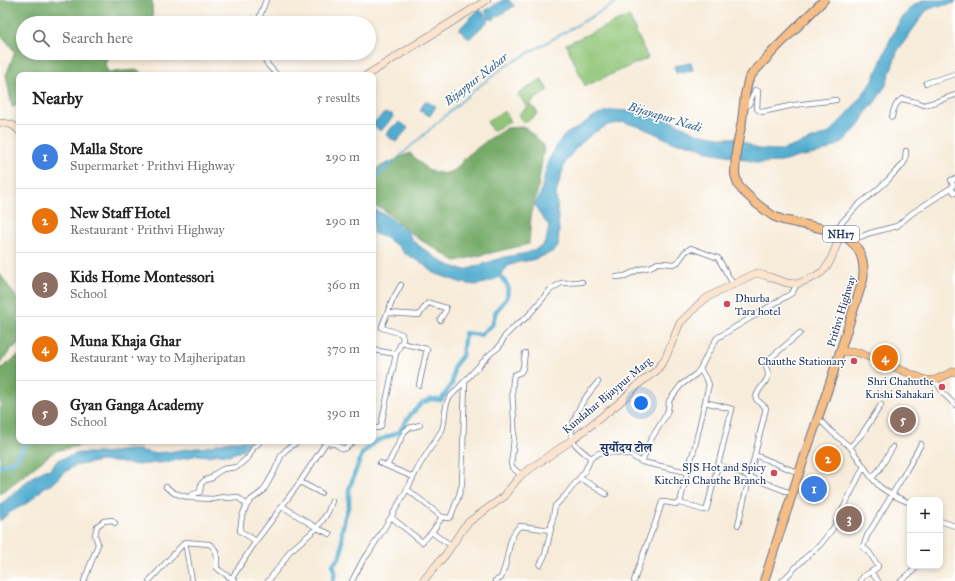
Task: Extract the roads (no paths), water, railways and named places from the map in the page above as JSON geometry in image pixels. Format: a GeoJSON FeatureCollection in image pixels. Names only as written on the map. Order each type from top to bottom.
{"type":"FeatureCollection","features":[{"type":"Feature","properties":{"kind":"highway","name":"Prithvi Highway"},"geometry":{"type":"LineString","coordinates":[[764,581],[841,351],[863,280],[864,272],[861,254],[858,248],[850,241],[838,233],[783,220],[769,213],[742,190],[738,185],[735,174],[736,152],[748,81],[752,74],[824,0]]}},
{"type":"Feature","properties":{"kind":"main road"},"geometry":{"type":"LineString","coordinates":[[372,72],[487,0]]}},
{"type":"Feature","properties":{"kind":"main road"},"geometry":{"type":"LineString","coordinates":[[0,123],[14,125],[16,127]]}},
{"type":"Feature","properties":{"kind":"main road"},"geometry":{"type":"LineString","coordinates":[[797,284],[814,277],[825,269],[831,259],[838,233]]}},
{"type":"Feature","properties":{"kind":"main road","name":"Kundahar Bijaypur Marg"},"geometry":{"type":"LineString","coordinates":[[424,581],[470,521],[505,496],[521,475],[572,440],[619,403],[641,382],[656,371],[664,359],[680,323],[708,297],[756,273],[787,283],[797,284]]}},
{"type":"Feature","properties":{"kind":"main road"},"geometry":{"type":"LineString","coordinates":[[841,351],[859,352],[926,380],[935,380],[955,371]]}},
{"type":"Feature","properties":{"kind":"street"},"geometry":{"type":"LineString","coordinates":[[260,16],[266,0]]}},
{"type":"Feature","properties":{"kind":"street"},"geometry":{"type":"LineString","coordinates":[[266,60],[274,72]]}},
{"type":"Feature","properties":{"kind":"street"},"geometry":{"type":"LineString","coordinates":[[926,84],[955,74]]}},
{"type":"Feature","properties":{"kind":"street"},"geometry":{"type":"LineString","coordinates":[[743,108],[749,104],[755,90],[758,91],[757,109],[762,112],[794,105],[836,100]]}},
{"type":"Feature","properties":{"kind":"street"},"geometry":{"type":"LineString","coordinates":[[892,117],[895,105],[902,99],[924,104],[955,95]]}},
{"type":"Feature","properties":{"kind":"street"},"geometry":{"type":"LineString","coordinates":[[838,233],[858,205],[877,190],[900,168],[905,161],[906,151]]}},
{"type":"Feature","properties":{"kind":"street"},"geometry":{"type":"LineString","coordinates":[[850,241],[870,233],[896,226],[922,206],[944,192],[949,189],[953,191],[952,180],[955,179]]}},
{"type":"Feature","properties":{"kind":"street"},"geometry":{"type":"LineString","coordinates":[[616,277],[625,276],[658,263],[673,264],[678,262],[685,252],[691,248],[718,258],[733,284]]}},
{"type":"Feature","properties":{"kind":"street"},"geometry":{"type":"LineString","coordinates":[[352,581],[363,560],[391,517],[427,453],[442,430],[444,426],[446,404],[449,398],[490,354],[499,347],[505,336],[527,317],[550,290],[561,283],[582,282]]}},
{"type":"Feature","properties":{"kind":"street"},"geometry":{"type":"LineString","coordinates":[[642,462],[650,441],[666,415],[669,401],[682,385],[700,369],[717,338],[792,293],[797,284]]}},
{"type":"Feature","properties":{"kind":"street"},"geometry":{"type":"LineString","coordinates":[[376,428],[381,426],[396,354],[403,339],[402,334],[382,328],[382,326],[393,299],[401,285]]}},
{"type":"Feature","properties":{"kind":"street"},"geometry":{"type":"LineString","coordinates":[[388,313],[418,317],[429,303],[446,308],[440,320]]}},
{"type":"Feature","properties":{"kind":"street"},"geometry":{"type":"LineString","coordinates":[[738,525],[766,408],[756,399],[756,394],[768,378],[766,367],[767,361],[800,332]]}},
{"type":"Feature","properties":{"kind":"street"},"geometry":{"type":"LineString","coordinates":[[401,343],[427,349],[420,385]]}},
{"type":"Feature","properties":{"kind":"street"},"geometry":{"type":"LineString","coordinates":[[376,351],[396,354]]}},
{"type":"Feature","properties":{"kind":"street"},"geometry":{"type":"LineString","coordinates":[[521,475],[512,467],[511,464],[514,440],[514,421],[511,395],[514,375],[521,372],[525,354]]}},
{"type":"Feature","properties":{"kind":"street"},"geometry":{"type":"LineString","coordinates":[[680,503],[709,384],[700,369]]}},
{"type":"Feature","properties":{"kind":"street"},"geometry":{"type":"LineString","coordinates":[[935,380],[944,394],[955,405]]}},
{"type":"Feature","properties":{"kind":"street"},"geometry":{"type":"LineString","coordinates":[[407,489],[442,517],[449,518],[452,516],[462,484],[465,381]]}},
{"type":"Feature","properties":{"kind":"street"},"geometry":{"type":"LineString","coordinates":[[592,458],[572,440],[571,431],[572,425],[581,405],[598,382]]}},
{"type":"Feature","properties":{"kind":"street"},"geometry":{"type":"LineString","coordinates":[[634,581],[662,502],[665,501],[676,504],[680,503],[703,510],[706,510],[707,508],[732,409],[705,402]]}},
{"type":"Feature","properties":{"kind":"street"},"geometry":{"type":"LineString","coordinates":[[850,447],[862,434],[881,405]]}},
{"type":"Feature","properties":{"kind":"street"},"geometry":{"type":"LineString","coordinates":[[818,418],[850,447],[880,488],[907,502]]}},
{"type":"Feature","properties":{"kind":"street"},"geometry":{"type":"LineString","coordinates":[[387,466],[405,431],[420,425]]}},
{"type":"Feature","properties":{"kind":"street"},"geometry":{"type":"LineString","coordinates":[[190,498],[192,495],[201,492],[201,484],[205,480],[212,478],[223,469],[236,467],[248,458],[254,447],[258,444]]}},
{"type":"Feature","properties":{"kind":"street"},"geometry":{"type":"LineString","coordinates":[[256,541],[240,531],[242,516],[246,505],[263,491],[282,454],[294,444]]}},
{"type":"Feature","properties":{"kind":"street"},"geometry":{"type":"LineString","coordinates":[[185,542],[212,545],[217,559],[217,568],[233,580],[256,541],[300,482],[324,444]]}},
{"type":"Feature","properties":{"kind":"street"},"geometry":{"type":"LineString","coordinates":[[335,444],[343,449],[351,444]]}},
{"type":"Feature","properties":{"kind":"street"},"geometry":{"type":"LineString","coordinates":[[860,581],[864,576],[878,566],[869,552],[863,547],[867,536],[921,444]]}},
{"type":"Feature","properties":{"kind":"street"},"geometry":{"type":"LineString","coordinates":[[872,478],[879,470],[893,447]]}},
{"type":"Feature","properties":{"kind":"street"},"geometry":{"type":"LineString","coordinates":[[540,565],[545,555],[555,506],[580,478],[592,458],[599,453],[615,452],[630,456],[642,462],[687,472]]}},
{"type":"Feature","properties":{"kind":"street"},"geometry":{"type":"LineString","coordinates":[[755,455],[799,473]]}},
{"type":"Feature","properties":{"kind":"street"},"geometry":{"type":"LineString","coordinates":[[380,463],[413,477]]}},
{"type":"Feature","properties":{"kind":"street"},"geometry":{"type":"LineString","coordinates":[[718,465],[793,494]]}},
{"type":"Feature","properties":{"kind":"street"},"geometry":{"type":"LineString","coordinates":[[782,581],[820,545],[834,527],[864,466]]}},
{"type":"Feature","properties":{"kind":"street"},"geometry":{"type":"LineString","coordinates":[[580,478],[606,494]]}},
{"type":"Feature","properties":{"kind":"street"},"geometry":{"type":"LineString","coordinates":[[300,482],[321,493]]}},
{"type":"Feature","properties":{"kind":"street"},"geometry":{"type":"LineString","coordinates":[[166,487],[174,493],[190,498],[212,499],[236,497],[246,505]]}},
{"type":"Feature","properties":{"kind":"street"},"geometry":{"type":"LineString","coordinates":[[268,581],[290,551],[317,528],[328,512],[332,501]]}},
{"type":"Feature","properties":{"kind":"street"},"geometry":{"type":"LineString","coordinates":[[282,506],[317,528],[330,534]]}},
{"type":"Feature","properties":{"kind":"street"},"geometry":{"type":"LineString","coordinates":[[391,517],[422,542],[432,532],[442,517]]}},
{"type":"Feature","properties":{"kind":"street"},"geometry":{"type":"LineString","coordinates":[[84,581],[98,544],[95,536],[97,526],[104,521],[112,520],[115,523]]}},
{"type":"Feature","properties":{"kind":"street"},"geometry":{"type":"LineString","coordinates":[[943,522],[955,526]]}},
{"type":"Feature","properties":{"kind":"street"},"geometry":{"type":"LineString","coordinates":[[495,581],[502,578],[511,538],[517,528],[520,526],[550,530]]}},
{"type":"Feature","properties":{"kind":"street"},"geometry":{"type":"LineString","coordinates":[[432,532],[451,545]]}},
{"type":"Feature","properties":{"kind":"street"},"geometry":{"type":"LineString","coordinates":[[149,581],[185,542]]}},
{"type":"Feature","properties":{"kind":"street"},"geometry":{"type":"LineString","coordinates":[[185,542],[192,581]]}},
{"type":"Feature","properties":{"kind":"street"},"geometry":{"type":"LineString","coordinates":[[901,581],[915,569]]}},
{"type":"Feature","properties":{"kind":"street"},"geometry":{"type":"LineString","coordinates":[[871,572],[878,581]]}},
{"type":"Feature","properties":{"kind":"water"},"geometry":{"type":"Polygon","coordinates":[[[503,0],[509,0],[514,6],[492,20],[485,11],[503,0]]]}},
{"type":"Feature","properties":{"kind":"water"},"geometry":{"type":"Polygon","coordinates":[[[923,0],[955,0],[955,3],[926,11],[897,52],[886,85],[864,115],[861,123],[840,144],[820,153],[782,162],[758,163],[737,157],[709,152],[693,145],[673,142],[641,127],[623,122],[608,125],[593,133],[586,139],[576,148],[565,162],[556,194],[559,230],[558,247],[548,254],[508,266],[500,276],[492,281],[476,285],[459,282],[434,273],[422,263],[404,253],[398,246],[386,238],[376,234],[376,210],[386,215],[408,232],[413,241],[444,263],[465,270],[505,257],[527,253],[541,247],[546,241],[549,226],[538,212],[535,204],[540,195],[547,163],[560,140],[566,134],[593,117],[613,110],[633,111],[670,120],[696,133],[725,138],[736,138],[758,149],[782,150],[829,133],[851,110],[873,80],[899,22],[911,7],[923,0]]]}},
{"type":"Feature","properties":{"kind":"water"},"geometry":{"type":"Polygon","coordinates":[[[479,9],[490,19],[469,39],[459,29],[479,9]]]}},
{"type":"Feature","properties":{"kind":"water"},"geometry":{"type":"Polygon","coordinates":[[[691,63],[693,70],[676,73],[674,66],[691,63]]]}},
{"type":"Feature","properties":{"kind":"water"},"geometry":{"type":"Polygon","coordinates":[[[425,101],[436,106],[430,116],[420,111],[425,101]]]}},
{"type":"Feature","properties":{"kind":"water"},"geometry":{"type":"Polygon","coordinates":[[[385,113],[392,114],[393,117],[381,131],[376,128],[376,120],[385,113]]]}},
{"type":"Feature","properties":{"kind":"water"},"geometry":{"type":"Polygon","coordinates":[[[400,122],[408,128],[396,142],[386,135],[392,127],[400,122]]]}},
{"type":"Feature","properties":{"kind":"water"},"geometry":{"type":"Polygon","coordinates":[[[218,444],[248,444],[243,450],[230,455],[198,455],[168,462],[137,465],[101,461],[74,466],[61,475],[52,484],[43,488],[27,503],[9,513],[0,521],[0,505],[32,477],[50,469],[58,460],[79,453],[139,450],[151,453],[206,447],[218,444]]]}},
{"type":"Feature","properties":{"kind":"waterway","name":"Bijaypur Nahar"},"geometry":{"type":"LineString","coordinates":[[391,164],[473,91],[504,67],[621,0]]}},
{"type":"Feature","properties":{"kind":"waterway","name":"Bijaypur Nahar"},"geometry":{"type":"LineString","coordinates":[[376,175],[391,164]]}},
{"type":"Feature","properties":{"kind":"waterway"},"geometry":{"type":"LineString","coordinates":[[376,442],[399,432],[411,414],[422,403],[431,399],[441,400],[452,384],[454,366],[462,356],[465,333],[480,335],[492,325],[496,311],[507,298],[508,286],[498,273]]}},
{"type":"Feature","properties":{"kind":"waterway","name":"Bijaypur Nahar"},"geometry":{"type":"LineString","coordinates":[[0,466],[15,461],[25,444]]}},
{"type":"Feature","properties":{"kind":"waterway"},"geometry":{"type":"LineString","coordinates":[[333,581],[335,572],[333,564],[339,558],[342,548],[342,531],[349,504],[349,489],[362,454],[373,444]]}},
{"type":"Feature","properties":{"kind":"place","name":"Dhurba Tara hotel"},"geometry":{"type":"Point","coordinates":[727,304]}},
{"type":"Feature","properties":{"kind":"place","name":"Muna Khaja Ghar"},"geometry":{"type":"Point","coordinates":[885,358]}},
{"type":"Feature","properties":{"kind":"place","name":"Chauthe Stationary"},"geometry":{"type":"Point","coordinates":[854,361]}},
{"type":"Feature","properties":{"kind":"place","name":"Shri Chahuthe Krishi Sahakari"},"geometry":{"type":"Point","coordinates":[942,387]}},
{"type":"Feature","properties":{"kind":"place","name":"Gyan Ganga Academy"},"geometry":{"type":"Point","coordinates":[903,420]}},
{"type":"Feature","properties":{"kind":"place","name":"New Staff Hotel"},"geometry":{"type":"Point","coordinates":[828,459]}},
{"type":"Feature","properties":{"kind":"place","name":"SJS Hot and Spicy Kitchen Chauthe Branch"},"geometry":{"type":"Point","coordinates":[774,473]}},
{"type":"Feature","properties":{"kind":"place","name":"Malla Store"},"geometry":{"type":"Point","coordinates":[814,489]}},
{"type":"Feature","properties":{"kind":"place","name":"Kids Home Montessori"},"geometry":{"type":"Point","coordinates":[849,519]}},
{"type":"Feature","properties":{"kind":"district","name":"सुर्योदय टोल"},"geometry":{"type":"Point","coordinates":[626,448]}},
{"type":"Feature","properties":{"kind":"water label","name":"Bijayapur Nadi"},"geometry":{"type":"Point","coordinates":[665,117]}}]}
